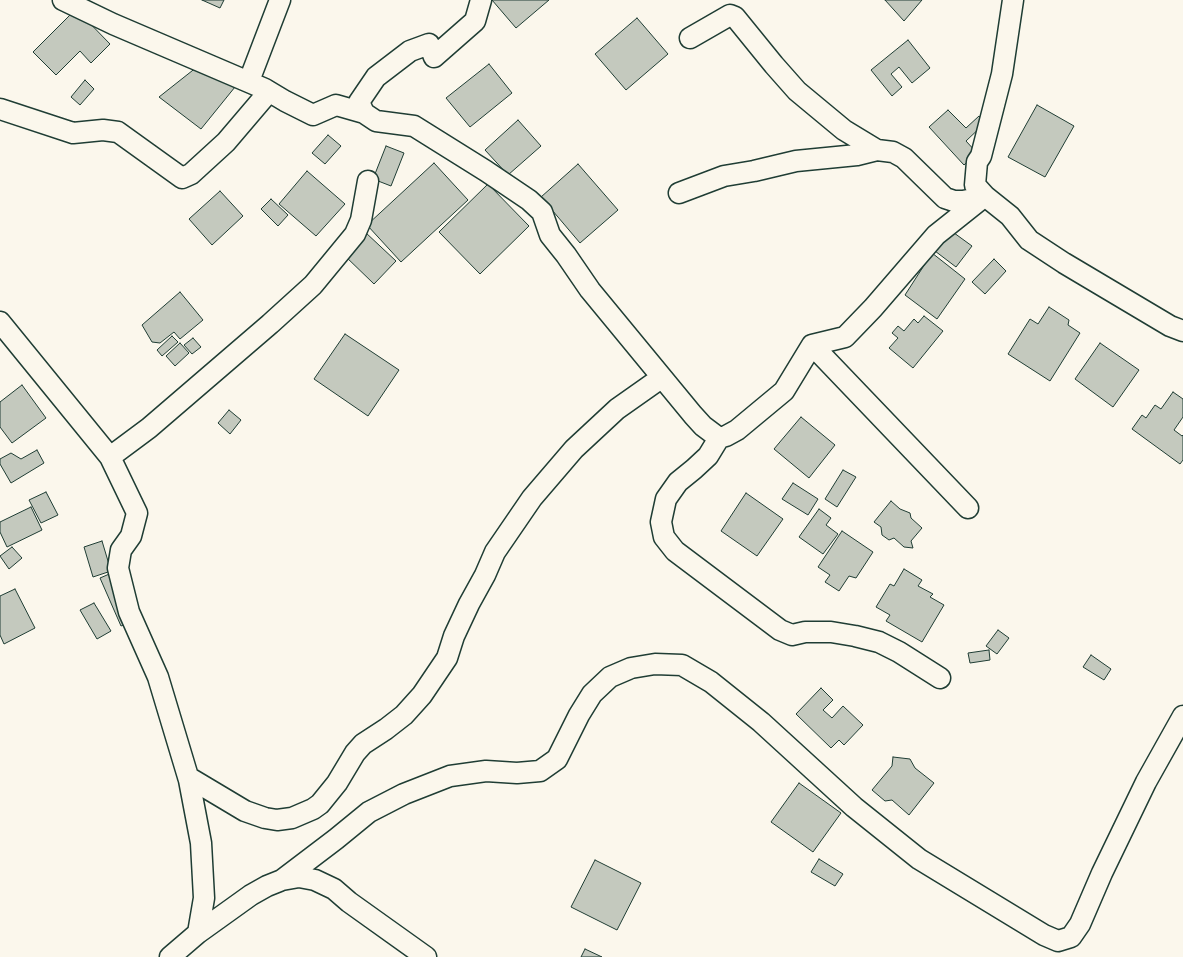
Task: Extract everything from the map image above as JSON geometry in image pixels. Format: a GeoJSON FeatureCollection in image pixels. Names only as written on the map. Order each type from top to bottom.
{"type":"FeatureCollection","features":[{"type":"Feature","properties":{"kind":"street"},"geometry":{"type":"LineString","coordinates":[[63,0],[113,24],[257,85],[285,101],[313,114],[336,105],[364,113],[376,121],[414,126],[509,186],[542,212],[550,235],[590,290],[623,328],[661,378],[703,426],[719,438]]}},
{"type":"Feature","properties":{"kind":"street"},"geometry":{"type":"LineString","coordinates":[[257,85],[280,0]]}},
{"type":"Feature","properties":{"kind":"street"},"geometry":{"type":"LineString","coordinates":[[364,113],[359,102],[376,77],[410,51],[429,44],[434,58],[475,21],[481,0]]}},
{"type":"Feature","properties":{"kind":"street"},"geometry":{"type":"LineString","coordinates":[[1012,0],[1002,74],[981,156],[977,162],[975,185],[985,196],[1010,216],[1029,240],[1170,326],[1183,331]]}},
{"type":"Feature","properties":{"kind":"street"},"geometry":{"type":"LineString","coordinates":[[690,38],[730,15],[735,17],[774,65],[798,91],[844,130],[877,150]]}},
{"type":"Feature","properties":{"kind":"street"},"geometry":{"type":"LineString","coordinates":[[0,109],[73,133],[103,130],[118,132],[182,178],[191,174],[226,142],[266,95],[257,85]]}},
{"type":"Feature","properties":{"kind":"street"},"geometry":{"type":"LineString","coordinates":[[679,193],[724,176],[754,171],[796,161],[857,155],[877,150],[893,152],[904,158],[945,198],[954,201],[964,201],[985,196]]}},
{"type":"Feature","properties":{"kind":"street"},"geometry":{"type":"LineString","coordinates":[[110,457],[149,428],[313,285],[355,234],[361,220],[368,181]]}},
{"type":"Feature","properties":{"kind":"street"},"geometry":{"type":"LineString","coordinates":[[940,678],[899,652],[879,642],[830,632],[805,632],[792,635],[780,630],[675,551],[664,537],[661,522],[666,499],[678,482],[708,456],[719,438],[737,430],[784,391],[812,345],[845,337],[873,308],[936,235],[985,196]]}},
{"type":"Feature","properties":{"kind":"street"},"geometry":{"type":"LineString","coordinates":[[0,322],[110,457],[137,513],[131,536],[121,550],[118,568],[129,612],[158,677],[188,777],[200,842],[204,898],[198,933]]}},
{"type":"Feature","properties":{"kind":"street"},"geometry":{"type":"LineString","coordinates":[[812,345],[968,508]]}},
{"type":"Feature","properties":{"kind":"street"},"geometry":{"type":"LineString","coordinates":[[188,777],[245,811],[265,818],[276,820],[292,818],[313,809],[320,804],[337,783],[354,754],[363,744],[404,715],[422,695],[447,658],[454,636],[468,604],[495,552],[532,498],[574,449],[617,409],[661,378]]}},
{"type":"Feature","properties":{"kind":"street"},"geometry":{"type":"LineString","coordinates":[[282,880],[369,812],[404,794],[450,776],[486,771],[517,773],[540,771],[558,759],[579,715],[592,694],[610,677],[631,668],[655,664],[682,665],[711,682],[761,722],[854,807],[919,859],[1044,935],[1058,941],[1070,937],[1080,924],[1102,873],[1146,782],[1183,716]]}},
{"type":"Feature","properties":{"kind":"street"},"geometry":{"type":"LineString","coordinates":[[170,957],[198,933],[251,895],[282,880],[299,877],[315,880],[334,889],[349,902],[426,957]]}},
{"type":"Feature","properties":{"kind":"building"},"geometry":{"type":"Polygon","coordinates":[[[202,0],[224,0],[220,8],[202,0]]]}},
{"type":"Feature","properties":{"kind":"building"},"geometry":{"type":"Polygon","coordinates":[[[492,0],[549,0],[516,28],[492,0]]]}},
{"type":"Feature","properties":{"kind":"building"},"geometry":{"type":"Polygon","coordinates":[[[885,0],[922,0],[904,21],[885,0]]]}},
{"type":"Feature","properties":{"kind":"building"},"geometry":{"type":"Polygon","coordinates":[[[76,9],[110,44],[91,63],[80,51],[56,75],[33,52],[76,9]]]}},
{"type":"Feature","properties":{"kind":"building"},"geometry":{"type":"Polygon","coordinates":[[[637,18],[668,54],[626,90],[595,54],[637,18]]]}},
{"type":"Feature","properties":{"kind":"building"},"geometry":{"type":"Polygon","coordinates":[[[908,40],[930,68],[912,83],[899,67],[891,74],[902,87],[892,96],[871,70],[908,40]]]}},
{"type":"Feature","properties":{"kind":"building"},"geometry":{"type":"Polygon","coordinates":[[[202,63],[235,87],[201,129],[159,97],[202,63]]]}},
{"type":"Feature","properties":{"kind":"building"},"geometry":{"type":"Polygon","coordinates":[[[489,64],[512,93],[470,127],[446,98],[489,64]]]}},
{"type":"Feature","properties":{"kind":"building"},"geometry":{"type":"Polygon","coordinates":[[[85,80],[94,89],[80,105],[71,97],[85,80]]]}},
{"type":"Feature","properties":{"kind":"building"},"geometry":{"type":"Polygon","coordinates":[[[1037,105],[1074,126],[1045,177],[1008,157],[1037,105]]]}},
{"type":"Feature","properties":{"kind":"building"},"geometry":{"type":"Polygon","coordinates":[[[948,110],[966,128],[979,116],[985,123],[966,141],[977,153],[964,165],[929,127],[948,110]]]}},
{"type":"Feature","properties":{"kind":"building"},"geometry":{"type":"Polygon","coordinates":[[[518,120],[541,146],[508,175],[485,150],[518,120]]]}},
{"type":"Feature","properties":{"kind":"building"},"geometry":{"type":"Polygon","coordinates":[[[328,135],[341,146],[325,164],[312,153],[328,135]]]}},
{"type":"Feature","properties":{"kind":"building"},"geometry":{"type":"Polygon","coordinates":[[[386,146],[404,153],[391,186],[373,179],[386,146]]]}},
{"type":"Feature","properties":{"kind":"building"},"geometry":{"type":"Polygon","coordinates":[[[434,163],[468,200],[401,262],[367,225],[434,163]]]}},
{"type":"Feature","properties":{"kind":"building"},"geometry":{"type":"Polygon","coordinates":[[[578,164],[618,210],[580,243],[541,197],[578,164]]]}},
{"type":"Feature","properties":{"kind":"building"},"geometry":{"type":"Polygon","coordinates":[[[307,171],[345,204],[316,236],[279,204],[307,171]]]}},
{"type":"Feature","properties":{"kind":"building"},"geometry":{"type":"Polygon","coordinates":[[[488,184],[529,226],[480,274],[439,232],[488,184]]]}},
{"type":"Feature","properties":{"kind":"building"},"geometry":{"type":"Polygon","coordinates":[[[220,191],[243,216],[212,245],[189,219],[220,191]]]}},
{"type":"Feature","properties":{"kind":"building"},"geometry":{"type":"Polygon","coordinates":[[[271,199],[288,215],[278,226],[261,209],[271,199]]]}},
{"type":"Feature","properties":{"kind":"building"},"geometry":{"type":"Polygon","coordinates":[[[950,230],[972,246],[956,267],[935,251],[950,230]]]}},
{"type":"Feature","properties":{"kind":"building"},"geometry":{"type":"Polygon","coordinates":[[[365,232],[396,261],[374,284],[343,254],[365,232]]]}},
{"type":"Feature","properties":{"kind":"building"},"geometry":{"type":"Polygon","coordinates":[[[932,253],[965,279],[937,319],[905,295],[932,253]]]}},
{"type":"Feature","properties":{"kind":"building"},"geometry":{"type":"Polygon","coordinates":[[[994,259],[1006,271],[985,294],[972,282],[994,259]]]}},
{"type":"Feature","properties":{"kind":"building"},"geometry":{"type":"Polygon","coordinates":[[[180,292],[203,320],[180,339],[174,332],[160,343],[152,342],[142,325],[180,292]]]}},
{"type":"Feature","properties":{"kind":"building"},"geometry":{"type":"Polygon","coordinates":[[[1049,307],[1069,320],[1068,325],[1080,333],[1050,381],[1008,354],[1030,319],[1038,324],[1049,307]]]}},
{"type":"Feature","properties":{"kind":"building"},"geometry":{"type":"Polygon","coordinates":[[[924,316],[943,331],[913,368],[889,348],[898,338],[892,333],[898,326],[904,331],[914,319],[918,323],[924,316]]]}},
{"type":"Feature","properties":{"kind":"building"},"geometry":{"type":"Polygon","coordinates":[[[345,334],[399,370],[368,416],[314,379],[345,334]]]}},
{"type":"Feature","properties":{"kind":"building"},"geometry":{"type":"Polygon","coordinates":[[[172,336],[178,342],[162,356],[157,350],[172,336]]]}},
{"type":"Feature","properties":{"kind":"building"},"geometry":{"type":"Polygon","coordinates":[[[193,338],[201,347],[192,354],[184,345],[193,338]]]}},
{"type":"Feature","properties":{"kind":"building"},"geometry":{"type":"Polygon","coordinates":[[[180,343],[189,353],[175,366],[166,356],[180,343]]]}},
{"type":"Feature","properties":{"kind":"building"},"geometry":{"type":"Polygon","coordinates":[[[1100,343],[1139,370],[1113,407],[1075,379],[1100,343]]]}},
{"type":"Feature","properties":{"kind":"building"},"geometry":{"type":"Polygon","coordinates":[[[22,385],[46,418],[12,443],[0,427],[0,402],[22,385]]]}},
{"type":"Feature","properties":{"kind":"building"},"geometry":{"type":"Polygon","coordinates":[[[1173,392],[1183,399],[1183,417],[1174,430],[1182,436],[1183,435],[1183,460],[1180,464],[1132,429],[1142,415],[1146,418],[1155,405],[1161,409],[1173,392]]]}},
{"type":"Feature","properties":{"kind":"building"},"geometry":{"type":"Polygon","coordinates":[[[229,410],[241,420],[230,434],[218,423],[229,410]]]}},
{"type":"Feature","properties":{"kind":"building"},"geometry":{"type":"Polygon","coordinates":[[[801,417],[835,445],[809,478],[774,449],[801,417]]]}},
{"type":"Feature","properties":{"kind":"building"},"geometry":{"type":"Polygon","coordinates":[[[37,450],[44,463],[11,483],[0,464],[0,459],[11,453],[21,459],[37,450]]]}},
{"type":"Feature","properties":{"kind":"building"},"geometry":{"type":"Polygon","coordinates":[[[843,470],[856,477],[837,507],[825,499],[843,470]]]}},
{"type":"Feature","properties":{"kind":"building"},"geometry":{"type":"Polygon","coordinates":[[[793,483],[818,499],[808,515],[782,499],[793,483]]]}},
{"type":"Feature","properties":{"kind":"building"},"geometry":{"type":"Polygon","coordinates":[[[46,492],[58,515],[41,523],[29,500],[46,492]]]}},
{"type":"Feature","properties":{"kind":"building"},"geometry":{"type":"Polygon","coordinates":[[[746,493],[783,519],[757,556],[721,531],[746,493]]]}},
{"type":"Feature","properties":{"kind":"building"},"geometry":{"type":"Polygon","coordinates":[[[891,501],[900,509],[910,513],[911,518],[922,528],[911,541],[913,548],[904,547],[894,538],[889,540],[882,535],[881,527],[874,522],[891,501]]]}},
{"type":"Feature","properties":{"kind":"building"},"geometry":{"type":"Polygon","coordinates":[[[31,507],[42,530],[7,547],[0,532],[0,522],[31,507]]]}},
{"type":"Feature","properties":{"kind":"building"},"geometry":{"type":"Polygon","coordinates":[[[819,509],[831,518],[826,525],[838,534],[823,554],[799,537],[819,509]]]}},
{"type":"Feature","properties":{"kind":"building"},"geometry":{"type":"Polygon","coordinates":[[[842,531],[873,552],[856,578],[849,576],[839,591],[825,582],[830,575],[818,567],[842,531]]]}},
{"type":"Feature","properties":{"kind":"building"},"geometry":{"type":"Polygon","coordinates":[[[102,541],[111,571],[93,577],[84,547],[102,541]]]}},
{"type":"Feature","properties":{"kind":"building"},"geometry":{"type":"Polygon","coordinates":[[[12,547],[22,558],[9,569],[0,556],[12,547]]]}},
{"type":"Feature","properties":{"kind":"building"},"geometry":{"type":"Polygon","coordinates":[[[904,569],[922,580],[918,586],[933,594],[930,597],[944,605],[922,642],[886,621],[890,615],[876,607],[890,584],[894,586],[904,569]]]}},
{"type":"Feature","properties":{"kind":"building"},"geometry":{"type":"Polygon","coordinates":[[[114,572],[135,620],[121,626],[100,578],[114,572]]]}},
{"type":"Feature","properties":{"kind":"building"},"geometry":{"type":"Polygon","coordinates":[[[15,589],[35,628],[4,644],[0,635],[0,596],[15,589]]]}},
{"type":"Feature","properties":{"kind":"building"},"geometry":{"type":"Polygon","coordinates":[[[94,603],[111,631],[97,639],[80,610],[94,603]]]}},
{"type":"Feature","properties":{"kind":"building"},"geometry":{"type":"Polygon","coordinates":[[[998,630],[1009,638],[997,654],[986,646],[998,630]]]}},
{"type":"Feature","properties":{"kind":"building"},"geometry":{"type":"Polygon","coordinates":[[[989,650],[990,660],[970,663],[968,653],[989,650]]]}},
{"type":"Feature","properties":{"kind":"building"},"geometry":{"type":"Polygon","coordinates":[[[1091,655],[1111,669],[1104,680],[1083,667],[1091,655]]]}},
{"type":"Feature","properties":{"kind":"building"},"geometry":{"type":"Polygon","coordinates":[[[821,688],[833,700],[823,710],[832,718],[843,706],[863,725],[844,745],[839,740],[831,748],[796,714],[821,688]]]}},
{"type":"Feature","properties":{"kind":"building"},"geometry":{"type":"Polygon","coordinates":[[[893,757],[910,759],[915,768],[934,783],[909,815],[892,800],[885,801],[872,790],[892,766],[893,757]]]}},
{"type":"Feature","properties":{"kind":"building"},"geometry":{"type":"Polygon","coordinates":[[[799,783],[841,813],[813,852],[771,822],[799,783]]]}},
{"type":"Feature","properties":{"kind":"building"},"geometry":{"type":"Polygon","coordinates":[[[819,859],[843,874],[835,886],[811,872],[819,859]]]}},
{"type":"Feature","properties":{"kind":"building"},"geometry":{"type":"Polygon","coordinates":[[[595,860],[641,883],[617,930],[571,907],[595,860]]]}},
{"type":"Feature","properties":{"kind":"building"},"geometry":{"type":"Polygon","coordinates":[[[585,949],[602,957],[581,957],[585,949]]]}}]}
